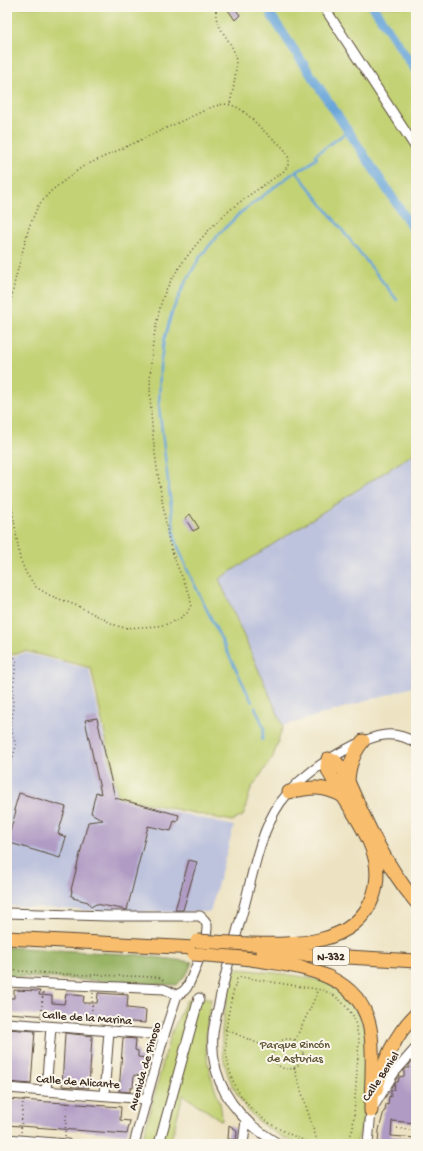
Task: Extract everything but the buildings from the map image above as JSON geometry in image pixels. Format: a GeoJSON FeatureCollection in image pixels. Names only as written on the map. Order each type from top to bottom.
{"type":"FeatureCollection","features":[{"type":"Feature","properties":{"kind":"highway"},"geometry":{"type":"LineString","coordinates":[[348,780],[352,760],[357,748],[363,742]]}},
{"type":"Feature","properties":{"kind":"highway"},"geometry":{"type":"LineString","coordinates":[[246,951],[330,937],[349,928],[356,922],[367,909],[371,901],[376,886],[376,863],[371,846],[362,825],[329,772],[327,767],[328,759],[339,764],[378,844],[396,876],[416,902]]}},
{"type":"Feature","properties":{"kind":"highway"},"geometry":{"type":"LineString","coordinates":[[289,792],[319,787],[335,791],[343,796]]}},
{"type":"Feature","properties":{"kind":"highway","name":"N-332"},"geometry":{"type":"LineString","coordinates":[[7,938],[416,961]]}},
{"type":"Feature","properties":{"kind":"highway"},"geometry":{"type":"LineString","coordinates":[[56,940],[75,938],[195,948]]}},
{"type":"Feature","properties":{"kind":"highway"},"geometry":{"type":"LineString","coordinates":[[246,951],[295,968],[327,976],[341,983],[360,1001],[367,1015],[371,1033],[371,1111]]}},
{"type":"Feature","properties":{"kind":"highway"},"geometry":{"type":"LineString","coordinates":[[371,1111],[381,1074],[390,1049],[398,1035],[416,1014]]}},
{"type":"Feature","properties":{"kind":"street"},"geometry":{"type":"LineString","coordinates":[[324,7],[416,148]]}},
{"type":"Feature","properties":{"kind":"street"},"geometry":{"type":"LineString","coordinates":[[279,1144],[260,1132],[246,1120],[231,1102],[219,1077],[214,1060],[213,1048],[214,1026],[225,975],[263,839],[273,816],[289,792],[308,774],[328,759],[372,737],[394,735],[416,743]]}},
{"type":"Feature","properties":{"kind":"street"},"geometry":{"type":"LineString","coordinates":[[7,913],[107,916],[200,916],[208,926],[195,969],[187,987],[184,991],[177,995],[164,989],[7,982]]}},
{"type":"Feature","properties":{"kind":"street","name":"Avenida de Pinoso"},"geometry":{"type":"LineString","coordinates":[[134,1144],[164,1035],[177,995]]}},
{"type":"Feature","properties":{"kind":"street"},"geometry":{"type":"LineString","coordinates":[[159,1144],[199,998]]}},
{"type":"Feature","properties":{"kind":"street","name":"Calle de la Marina"},"geometry":{"type":"LineString","coordinates":[[7,1023],[164,1035]]}},
{"type":"Feature","properties":{"kind":"street"},"geometry":{"type":"LineString","coordinates":[[46,1091],[51,1027]]}},
{"type":"Feature","properties":{"kind":"street"},"geometry":{"type":"LineString","coordinates":[[104,1095],[108,1031]]}},
{"type":"Feature","properties":{"kind":"street","name":"Calle Beniel"},"geometry":{"type":"LineString","coordinates":[[367,1142],[371,1111],[394,1073],[416,1048]]}},
{"type":"Feature","properties":{"kind":"street","name":"Calle de Alicante"},"geometry":{"type":"LineString","coordinates":[[7,1088],[147,1099]]}},
{"type":"Feature","properties":{"kind":"street"},"geometry":{"type":"LineString","coordinates":[[243,1144],[246,1120]]}},
{"type":"Feature","properties":{"kind":"street"},"geometry":{"type":"LineString","coordinates":[[7,1139],[66,1144]]}},
{"type":"Feature","properties":{"kind":"path"},"geometry":{"type":"LineString","coordinates":[[211,7],[216,10]]}},
{"type":"Feature","properties":{"kind":"path"},"geometry":{"type":"LineString","coordinates":[[217,7],[218,22],[231,45],[236,60],[236,74],[230,104]]}},
{"type":"Feature","properties":{"kind":"path"},"geometry":{"type":"LineString","coordinates":[[7,322],[15,280],[29,227],[38,206],[51,191],[82,167],[212,107],[230,104],[249,116],[280,145],[286,153],[289,160],[288,166],[284,171],[218,220],[174,275],[166,292],[158,318],[151,352],[150,408],[169,542],[176,563],[190,595],[191,605],[187,613],[168,624],[125,628],[104,621],[64,600],[49,595],[36,587],[26,574],[20,559],[7,474]]}},
{"type":"Feature","properties":{"kind":"path"},"geometry":{"type":"LineString","coordinates":[[7,648],[13,654],[16,661],[13,692],[12,732],[16,746],[11,764],[7,770]]}},
{"type":"Feature","properties":{"kind":"path"},"geometry":{"type":"LineString","coordinates":[[7,970],[60,974],[156,977],[162,978],[165,982]]}},
{"type":"Feature","properties":{"kind":"path"},"geometry":{"type":"LineString","coordinates":[[313,1144],[293,1136],[261,1117],[246,1102],[239,1092],[230,1070],[226,1044],[226,1029],[234,988],[237,979],[241,977],[317,988],[332,994],[341,1001],[354,1018],[359,1040],[359,1053],[354,1121],[351,1135],[347,1144]]}},
{"type":"Feature","properties":{"kind":"path"},"geometry":{"type":"LineString","coordinates":[[40,1026],[44,983]]}},
{"type":"Feature","properties":{"kind":"path"},"geometry":{"type":"LineString","coordinates":[[295,1040],[316,996],[317,988]]}},
{"type":"Feature","properties":{"kind":"path"},"geometry":{"type":"LineString","coordinates":[[90,1030],[93,992]]}},
{"type":"Feature","properties":{"kind":"path"},"geometry":{"type":"LineString","coordinates":[[226,1029],[273,1050]]}},
{"type":"Feature","properties":{"kind":"path"},"geometry":{"type":"LineString","coordinates":[[290,1038],[299,1044],[303,1054],[298,1064],[294,1068],[289,1069],[280,1067],[274,1060],[273,1050],[279,1041],[290,1038]]}},
{"type":"Feature","properties":{"kind":"path"},"geometry":{"type":"LineString","coordinates":[[294,1068],[318,1144]]}},
{"type":"Feature","properties":{"kind":"path"},"geometry":{"type":"LineString","coordinates":[[20,1140],[24,1090]]}},
{"type":"Feature","properties":{"kind":"path"},"geometry":{"type":"LineString","coordinates":[[66,1144],[68,1093]]}},
{"type":"Feature","properties":{"kind":"path"},"geometry":{"type":"LineString","coordinates":[[397,1128],[416,1131]]}},
{"type":"Feature","properties":{"kind":"shaded area"},"geometry":{"type":"Polygon","coordinates":[[[416,7],[416,686],[283,726],[273,756],[201,603],[416,7]]]}},
{"type":"Feature","properties":{"kind":"shaded area"},"geometry":{"type":"Polygon","coordinates":[[[25,653],[89,669],[117,798],[234,826],[210,912],[119,912],[7,906],[7,682],[12,657],[25,653]]]}},
{"type":"Feature","properties":{"kind":"green space"},"geometry":{"type":"Polygon","coordinates":[[[7,7],[416,7],[416,452],[219,579],[283,726],[273,757],[251,789],[243,816],[232,821],[118,797],[91,668],[25,651],[10,655],[7,654],[7,7]]]}},
{"type":"Feature","properties":{"kind":"green space"},"geometry":{"type":"Polygon","coordinates":[[[7,947],[139,955],[192,962],[188,972],[177,985],[7,976],[7,947]]]}},
{"type":"Feature","properties":{"kind":"green space","name":"Parque Rincón de Asturias"},"geometry":{"type":"Polygon","coordinates":[[[238,969],[277,973],[325,982],[339,989],[351,1001],[363,1022],[367,1040],[363,1119],[356,1144],[306,1144],[293,1142],[279,1135],[263,1124],[254,1117],[242,1103],[229,1077],[224,1062],[222,1047],[222,1032],[226,1002],[235,971],[238,969]]]}},
{"type":"Feature","properties":{"kind":"green space"},"geometry":{"type":"Polygon","coordinates":[[[195,995],[211,999],[206,1047],[208,1066],[220,1103],[222,1121],[183,1095],[170,1144],[142,1142],[170,1036],[186,1001],[195,995]]]}},
{"type":"Feature","properties":{"kind":"waterway"},"geometry":{"type":"LineString","coordinates":[[373,7],[416,71]]}},
{"type":"Feature","properties":{"kind":"waterway"},"geometry":{"type":"LineString","coordinates":[[271,15],[416,233]]}},
{"type":"Feature","properties":{"kind":"waterway"},"geometry":{"type":"LineString","coordinates":[[252,702],[187,569],[175,539],[159,407],[160,367],[164,340],[172,312],[184,285],[200,257],[219,234],[240,213],[296,171],[304,168],[317,158],[315,155],[348,131]]}},
{"type":"Feature","properties":{"kind":"waterway"},"geometry":{"type":"LineString","coordinates":[[296,171],[397,300]]}},
{"type":"Feature","properties":{"kind":"waterway"},"geometry":{"type":"LineString","coordinates":[[255,707],[264,728],[262,740]]}}]}
